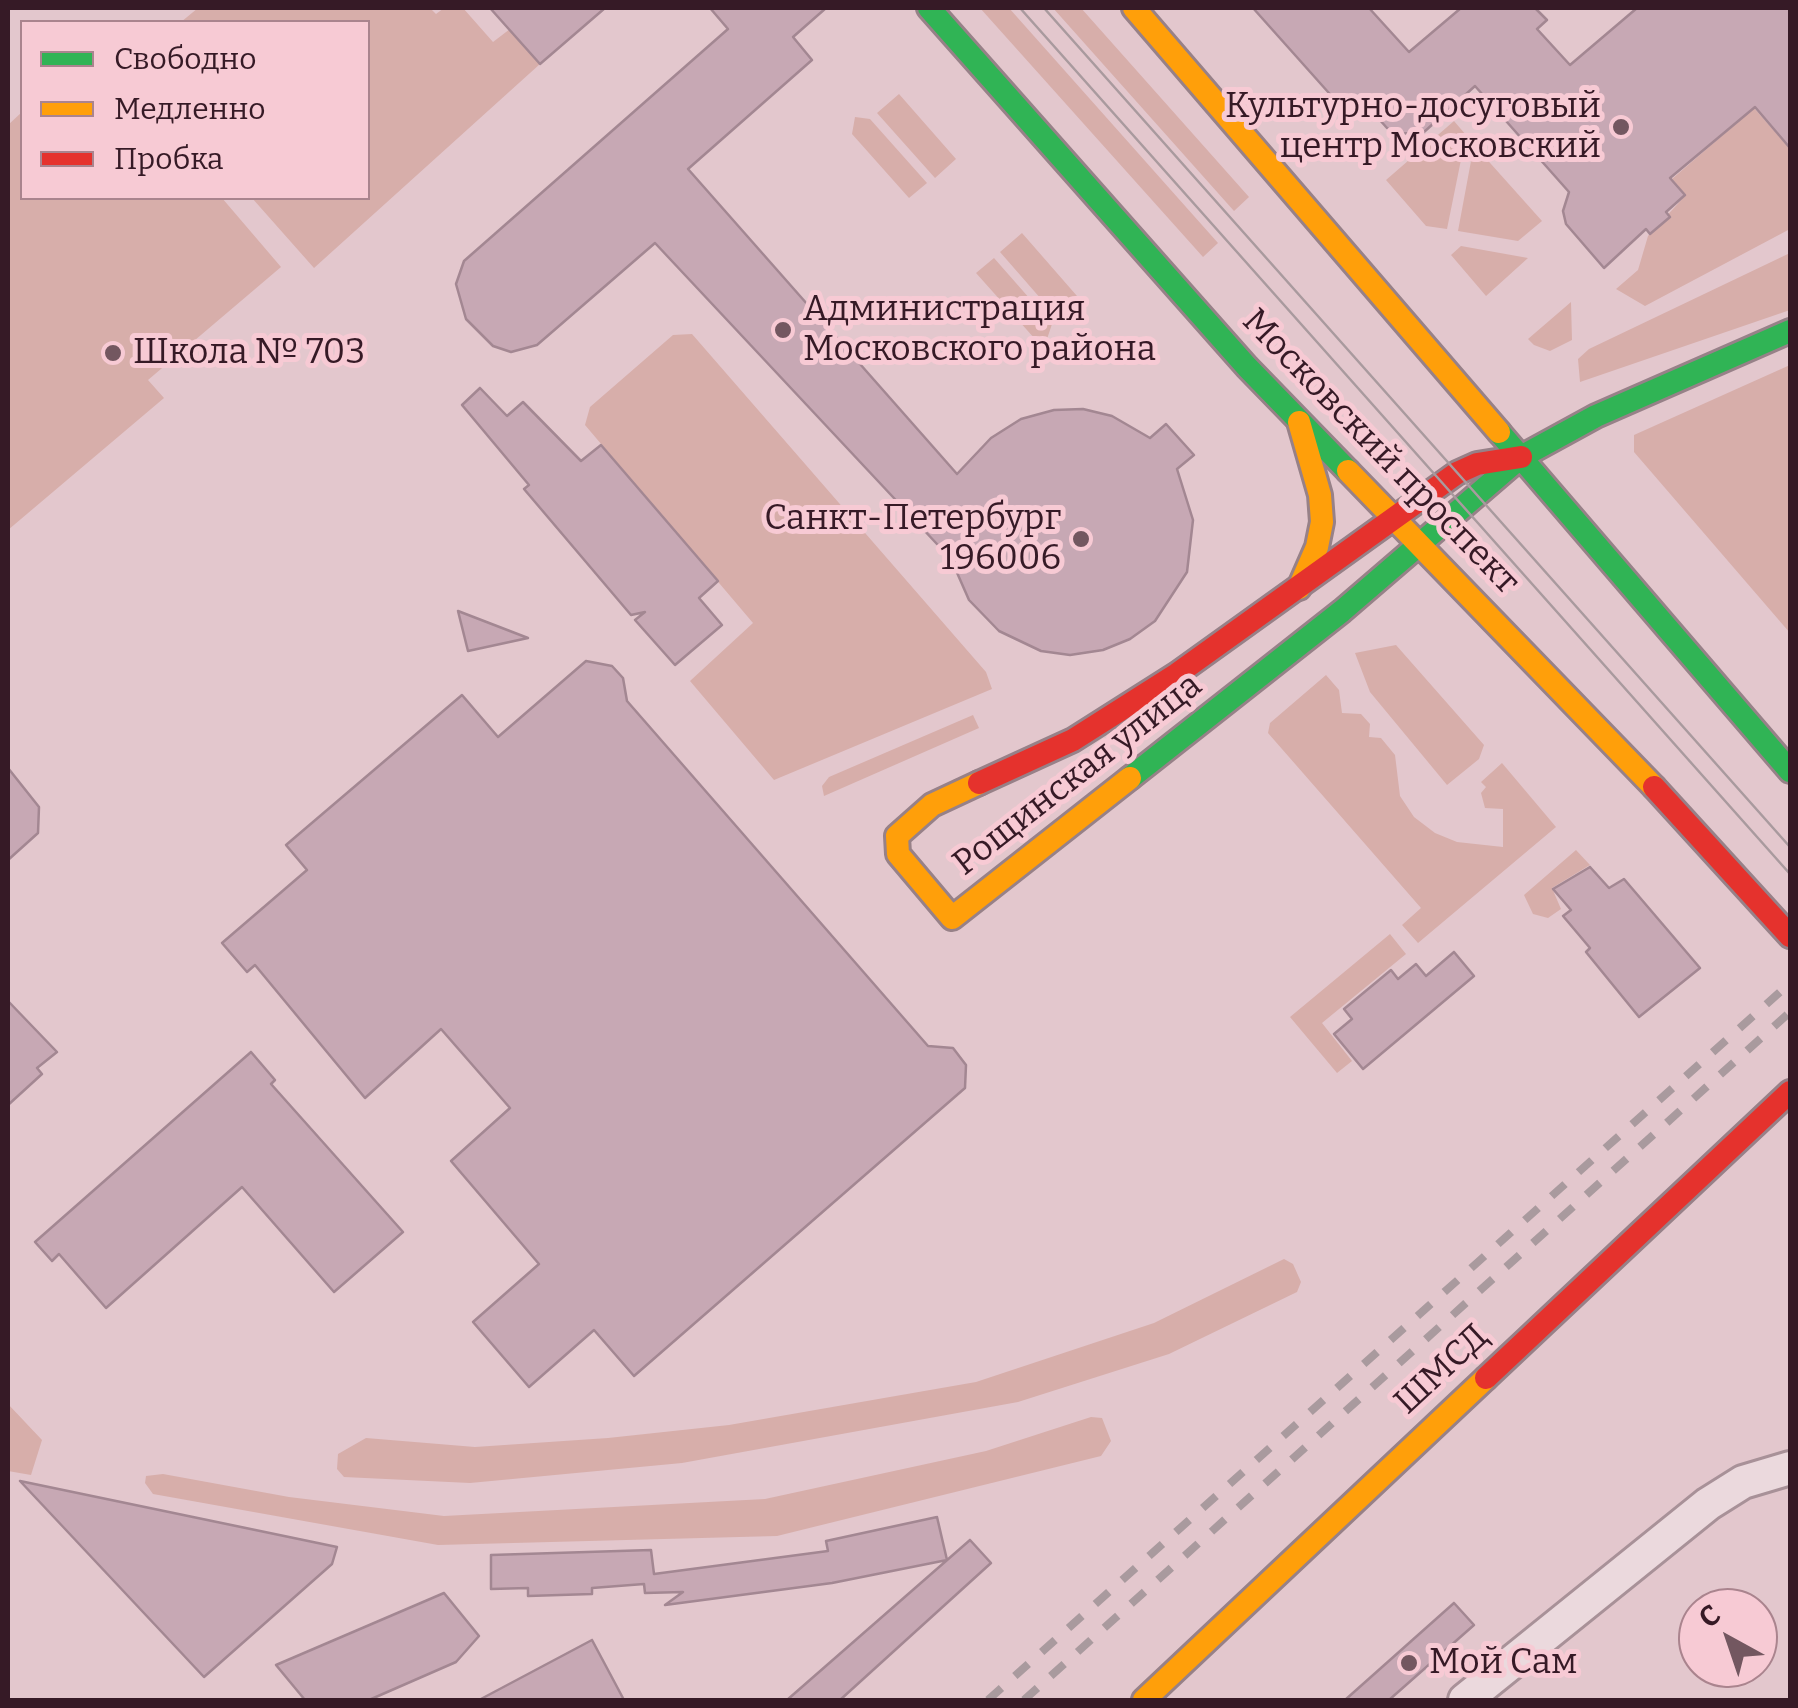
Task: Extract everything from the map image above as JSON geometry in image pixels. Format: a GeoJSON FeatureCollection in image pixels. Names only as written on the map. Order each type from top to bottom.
{"type":"FeatureCollection","features":[{"type":"Feature","properties":{"kind":"main road","name":"Московский проспект"},"geometry":{"type":"LineString","coordinates":[[929,8],[1299,422],[1642,774],[1790,936]]}},
{"type":"Feature","properties":{"kind":"main road"},"geometry":{"type":"LineString","coordinates":[[1134,8],[1790,771]]}},
{"type":"Feature","properties":{"kind":"main road","name":"Рощинская улица"},"geometry":{"type":"LineString","coordinates":[[1521,457],[1478,464],[1457,473],[1178,674],[1073,740],[932,805],[910,820],[897,836],[898,854],[952,918],[1004,882],[1521,457],[1596,416],[1790,331]]}},
{"type":"Feature","properties":{"kind":"main road"},"geometry":{"type":"LineString","coordinates":[[1299,422],[1320,495],[1322,522],[1317,547],[1299,588]]}},
{"type":"Feature","properties":{"kind":"main road","name":"ШМСД"},"geometry":{"type":"LineString","coordinates":[[1144,1700],[1790,1092]]}},
{"type":"Feature","properties":{"kind":"main road","name":"ШМСД"},"geometry":{"type":"LineString","coordinates":[[1166,1700],[1790,1107]]}},
{"type":"Feature","properties":{"kind":"street"},"geometry":{"type":"LineString","coordinates":[[1465,1700],[1708,1504],[1743,1482],[1790,1468]]}},
{"type":"Feature","properties":{"kind":"shaded area"},"geometry":{"type":"Polygon","coordinates":[[[198,8],[430,8],[436,14],[444,8],[463,8],[493,42],[510,29],[540,64],[314,268],[254,200],[370,200],[370,20],[183,20],[198,8]]]}},
{"type":"Feature","properties":{"kind":"shaded area"},"geometry":{"type":"Polygon","coordinates":[[[980,8],[1009,8],[1218,243],[1203,257],[980,8]]]}},
{"type":"Feature","properties":{"kind":"shaded area"},"geometry":{"type":"Polygon","coordinates":[[[1053,8],[1081,8],[1249,197],[1234,211],[1053,8]]]}},
{"type":"Feature","properties":{"kind":"shaded area"},"geometry":{"type":"Polygon","coordinates":[[[899,94],[956,159],[935,178],[877,113],[899,94]]]}},
{"type":"Feature","properties":{"kind":"shaded area"},"geometry":{"type":"Polygon","coordinates":[[[1754,108],[1790,149],[1790,229],[1645,306],[1616,289],[1638,270],[1648,236],[1686,195],[1672,179],[1754,108]]]}},
{"type":"Feature","properties":{"kind":"shaded area","name":"Школа № 703"},"geometry":{"type":"Polygon","coordinates":[[[20,114],[20,200],[224,200],[281,267],[148,380],[164,398],[8,530],[8,125],[20,114]]]}},
{"type":"Feature","properties":{"kind":"shaded area"},"geometry":{"type":"Polygon","coordinates":[[[855,117],[870,119],[927,183],[909,198],[852,134],[855,117]]]}},
{"type":"Feature","properties":{"kind":"shaded area"},"geometry":{"type":"Polygon","coordinates":[[[1454,121],[1466,135],[1447,229],[1426,226],[1386,180],[1454,121]]]}},
{"type":"Feature","properties":{"kind":"shaded area"},"geometry":{"type":"Polygon","coordinates":[[[1474,145],[1542,221],[1518,241],[1458,231],[1474,145]]]}},
{"type":"Feature","properties":{"kind":"shaded area"},"geometry":{"type":"Polygon","coordinates":[[[1022,233],[1077,296],[1055,315],[1000,252],[1022,233]]]}},
{"type":"Feature","properties":{"kind":"shaded area"},"geometry":{"type":"Polygon","coordinates":[[[1461,246],[1528,258],[1486,296],[1451,255],[1461,246]]]}},
{"type":"Feature","properties":{"kind":"shaded area"},"geometry":{"type":"Polygon","coordinates":[[[1790,253],[1790,310],[1580,382],[1578,359],[1589,349],[1790,253]]]}},
{"type":"Feature","properties":{"kind":"shaded area"},"geometry":{"type":"Polygon","coordinates":[[[994,258],[1052,324],[1047,339],[1035,339],[976,273],[994,258]]]}},
{"type":"Feature","properties":{"kind":"shaded area"},"geometry":{"type":"Polygon","coordinates":[[[1571,302],[1572,340],[1550,351],[1528,339],[1571,302]]]}},
{"type":"Feature","properties":{"kind":"shaded area"},"geometry":{"type":"Polygon","coordinates":[[[692,334],[986,672],[992,689],[774,780],[690,681],[753,623],[585,425],[590,407],[673,335],[692,334]]]}},
{"type":"Feature","properties":{"kind":"shaded area"},"geometry":{"type":"Polygon","coordinates":[[[1790,365],[1790,633],[1634,452],[1634,435],[1790,365]]]}},
{"type":"Feature","properties":{"kind":"shaded area"},"geometry":{"type":"Polygon","coordinates":[[[1396,645],[1484,745],[1479,759],[1447,785],[1370,692],[1355,653],[1396,645]]]}},
{"type":"Feature","properties":{"kind":"shaded area"},"geometry":{"type":"Polygon","coordinates":[[[1326,675],[1339,690],[1342,713],[1361,714],[1370,724],[1369,737],[1381,738],[1395,755],[1400,796],[1414,817],[1435,833],[1457,842],[1503,847],[1503,809],[1485,808],[1481,793],[1486,787],[1481,782],[1502,763],[1556,827],[1418,943],[1402,925],[1421,908],[1268,733],[1270,723],[1326,675]]]}},
{"type":"Feature","properties":{"kind":"shaded area"},"geometry":{"type":"Polygon","coordinates":[[[973,715],[979,728],[824,796],[822,786],[829,777],[973,715]]]}},
{"type":"Feature","properties":{"kind":"shaded area"},"geometry":{"type":"Polygon","coordinates":[[[1576,850],[1590,865],[1552,888],[1561,909],[1548,918],[1533,914],[1524,895],[1576,850]]]}},
{"type":"Feature","properties":{"kind":"shaded area"},"geometry":{"type":"Polygon","coordinates":[[[1390,934],[1406,954],[1322,1023],[1352,1061],[1337,1073],[1290,1017],[1390,934]]]}},
{"type":"Feature","properties":{"kind":"shaded area"},"geometry":{"type":"Polygon","coordinates":[[[1284,1259],[1293,1264],[1301,1282],[1297,1292],[1169,1354],[1018,1402],[682,1463],[470,1483],[344,1477],[337,1469],[338,1454],[366,1438],[475,1447],[608,1438],[729,1425],[976,1382],[1154,1323],[1284,1259]]]}},
{"type":"Feature","properties":{"kind":"shaded area"},"geometry":{"type":"Polygon","coordinates":[[[8,1404],[42,1440],[31,1475],[8,1471],[8,1404]]]}},
{"type":"Feature","properties":{"kind":"shaded area"},"geometry":{"type":"Polygon","coordinates":[[[1091,1417],[1102,1418],[1111,1441],[1101,1456],[777,1536],[438,1545],[153,1494],[145,1483],[146,1476],[163,1474],[289,1497],[444,1516],[765,1499],[986,1451],[1091,1417]]]}},
{"type":"Feature","properties":{"kind":"building"},"geometry":{"type":"Polygon","coordinates":[[[490,8],[605,8],[540,64],[490,8]]]}},
{"type":"Feature","properties":{"kind":"building","name":"Администрация Московского района"},"geometry":{"type":"Polygon","coordinates":[[[710,8],[826,8],[793,37],[812,60],[688,169],[957,474],[991,438],[1021,419],[1054,410],[1083,409],[1112,416],[1150,438],[1166,424],[1194,455],[1177,469],[1193,520],[1187,572],[1155,621],[1130,639],[1103,650],[1070,655],[1041,651],[999,631],[969,600],[951,559],[655,243],[537,345],[511,352],[493,346],[466,319],[456,284],[464,261],[728,29],[710,8]]]}},
{"type":"Feature","properties":{"kind":"building","name":"Культурно-досуговый центр Московский"},"geometry":{"type":"Polygon","coordinates":[[[1253,8],[1369,8],[1409,52],[1461,8],[1535,8],[1547,20],[1537,29],[1570,65],[1637,8],[1790,8],[1790,148],[1755,107],[1670,178],[1685,195],[1666,212],[1670,217],[1650,234],[1646,229],[1604,268],[1566,224],[1563,211],[1569,192],[1475,86],[1424,132],[1398,134],[1387,128],[1361,99],[1345,111],[1253,8]]]}},
{"type":"Feature","properties":{"kind":"building"},"geometry":{"type":"Polygon","coordinates":[[[480,388],[507,416],[523,402],[581,461],[601,445],[718,581],[699,598],[722,625],[675,665],[635,620],[645,612],[631,615],[524,489],[529,485],[462,405],[480,388]]]}},
{"type":"Feature","properties":{"kind":"building"},"geometry":{"type":"Polygon","coordinates":[[[458,611],[528,638],[468,651],[458,611]]]}},
{"type":"Feature","properties":{"kind":"building"},"geometry":{"type":"Polygon","coordinates":[[[586,661],[612,666],[623,678],[627,701],[928,1046],[953,1048],[966,1065],[965,1088],[634,1376],[594,1330],[529,1387],[473,1322],[539,1264],[451,1161],[510,1108],[441,1029],[365,1098],[255,965],[247,972],[222,943],[307,870],[286,845],[462,695],[498,737],[586,661]]]}},
{"type":"Feature","properties":{"kind":"building"},"geometry":{"type":"Polygon","coordinates":[[[8,768],[39,807],[38,833],[8,860],[8,768]]]}},
{"type":"Feature","properties":{"kind":"building"},"geometry":{"type":"Polygon","coordinates":[[[1590,867],[1609,888],[1624,879],[1700,968],[1639,1017],[1586,952],[1590,948],[1563,916],[1571,910],[1553,889],[1590,867]]]}},
{"type":"Feature","properties":{"kind":"building"},"geometry":{"type":"Polygon","coordinates":[[[1454,952],[1474,976],[1363,1069],[1334,1034],[1352,1019],[1344,1009],[1391,970],[1398,979],[1416,964],[1426,976],[1454,952]]]}},
{"type":"Feature","properties":{"kind":"building"},"geometry":{"type":"Polygon","coordinates":[[[8,1001],[57,1052],[37,1068],[42,1074],[8,1105],[8,1001]]]}},
{"type":"Feature","properties":{"kind":"building"},"geometry":{"type":"Polygon","coordinates":[[[251,1052],[275,1080],[271,1084],[403,1232],[334,1292],[242,1187],[106,1308],[59,1254],[52,1261],[35,1242],[251,1052]]]}},
{"type":"Feature","properties":{"kind":"building"},"geometry":{"type":"Polygon","coordinates":[[[20,1481],[337,1547],[332,1564],[204,1677],[20,1481]]]}},
{"type":"Feature","properties":{"kind":"building"},"geometry":{"type":"Polygon","coordinates":[[[937,1517],[947,1560],[832,1583],[665,1605],[683,1592],[645,1593],[644,1584],[592,1588],[592,1594],[528,1596],[528,1588],[491,1589],[491,1555],[651,1550],[654,1574],[828,1551],[826,1541],[937,1517]]]}},
{"type":"Feature","properties":{"kind":"building"},"geometry":{"type":"Polygon","coordinates":[[[970,1540],[991,1563],[840,1700],[787,1700],[970,1540]]]}},
{"type":"Feature","properties":{"kind":"building"},"geometry":{"type":"Polygon","coordinates":[[[444,1593],[479,1636],[456,1662],[369,1700],[305,1700],[276,1665],[444,1593]]]}},
{"type":"Feature","properties":{"kind":"building","name":"Мой Сам"},"geometry":{"type":"Polygon","coordinates":[[[1454,1603],[1474,1625],[1389,1700],[1345,1700],[1454,1603]]]}},
{"type":"Feature","properties":{"kind":"building"},"geometry":{"type":"Polygon","coordinates":[[[592,1640],[624,1700],[479,1700],[592,1640]]]}},
{"type":"Feature","properties":{"kind":"tram line"},"geometry":{"type":"LineString","coordinates":[[1020,8],[1790,874]]}},
{"type":"Feature","properties":{"kind":"tram line"},"geometry":{"type":"LineString","coordinates":[[1044,8],[1790,847]]}},
{"type":"Feature","properties":{"kind":"railway"},"geometry":{"type":"LineString","coordinates":[[988,1700],[1790,983]]}},
{"type":"Feature","properties":{"kind":"railway"},"geometry":{"type":"LineString","coordinates":[[1024,1700],[1790,1012]]}},
{"type":"Feature","properties":{"kind":"traffic: fast"},"geometry":{"type":"LineString","coordinates":[[929,8],[1247,367],[1348,471]]}},
{"type":"Feature","properties":{"kind":"traffic: fast"},"geometry":{"type":"LineString","coordinates":[[1130,778],[1342,611],[1521,457],[1596,416],[1790,331]]}},
{"type":"Feature","properties":{"kind":"traffic: fast"},"geometry":{"type":"LineString","coordinates":[[1499,432],[1790,771]]}},
{"type":"Feature","properties":{"kind":"traffic: slow"},"geometry":{"type":"LineString","coordinates":[[1134,8],[1499,432]]}},
{"type":"Feature","properties":{"kind":"traffic: slow"},"geometry":{"type":"LineString","coordinates":[[1299,422],[1320,495],[1322,522],[1317,547],[1299,588]]}},
{"type":"Feature","properties":{"kind":"traffic: slow"},"geometry":{"type":"LineString","coordinates":[[1348,471],[1654,787]]}},
{"type":"Feature","properties":{"kind":"traffic: slow"},"geometry":{"type":"LineString","coordinates":[[979,783],[932,805],[897,836],[898,854],[952,918],[1130,778]]}},
{"type":"Feature","properties":{"kind":"traffic: slow"},"geometry":{"type":"LineString","coordinates":[[1144,1700],[1486,1378]]}},
{"type":"Feature","properties":{"kind":"traffic: jam"},"geometry":{"type":"LineString","coordinates":[[979,783],[1073,740],[1177,674],[1457,473],[1477,464],[1521,457]]}},
{"type":"Feature","properties":{"kind":"traffic: jam"},"geometry":{"type":"LineString","coordinates":[[1654,787],[1790,936]]}},
{"type":"Feature","properties":{"kind":"traffic: jam"},"geometry":{"type":"LineString","coordinates":[[1486,1378],[1790,1092]]}},
{"type":"Feature","properties":{"kind":"place","name":"Культурно-досуговый центр Московский"},"geometry":{"type":"Point","coordinates":[1621,127]}},
{"type":"Feature","properties":{"kind":"place","name":"Администрация Московского района"},"geometry":{"type":"Point","coordinates":[783,330]}},
{"type":"Feature","properties":{"kind":"place","name":"Школа № 703"},"geometry":{"type":"Point","coordinates":[113,353]}},
{"type":"Feature","properties":{"kind":"place","name":"Санкт-Петербург 196006"},"geometry":{"type":"Point","coordinates":[1081,539]}},
{"type":"Feature","properties":{"kind":"place","name":"Мой Сам"},"geometry":{"type":"Point","coordinates":[1409,1663]}}]}
